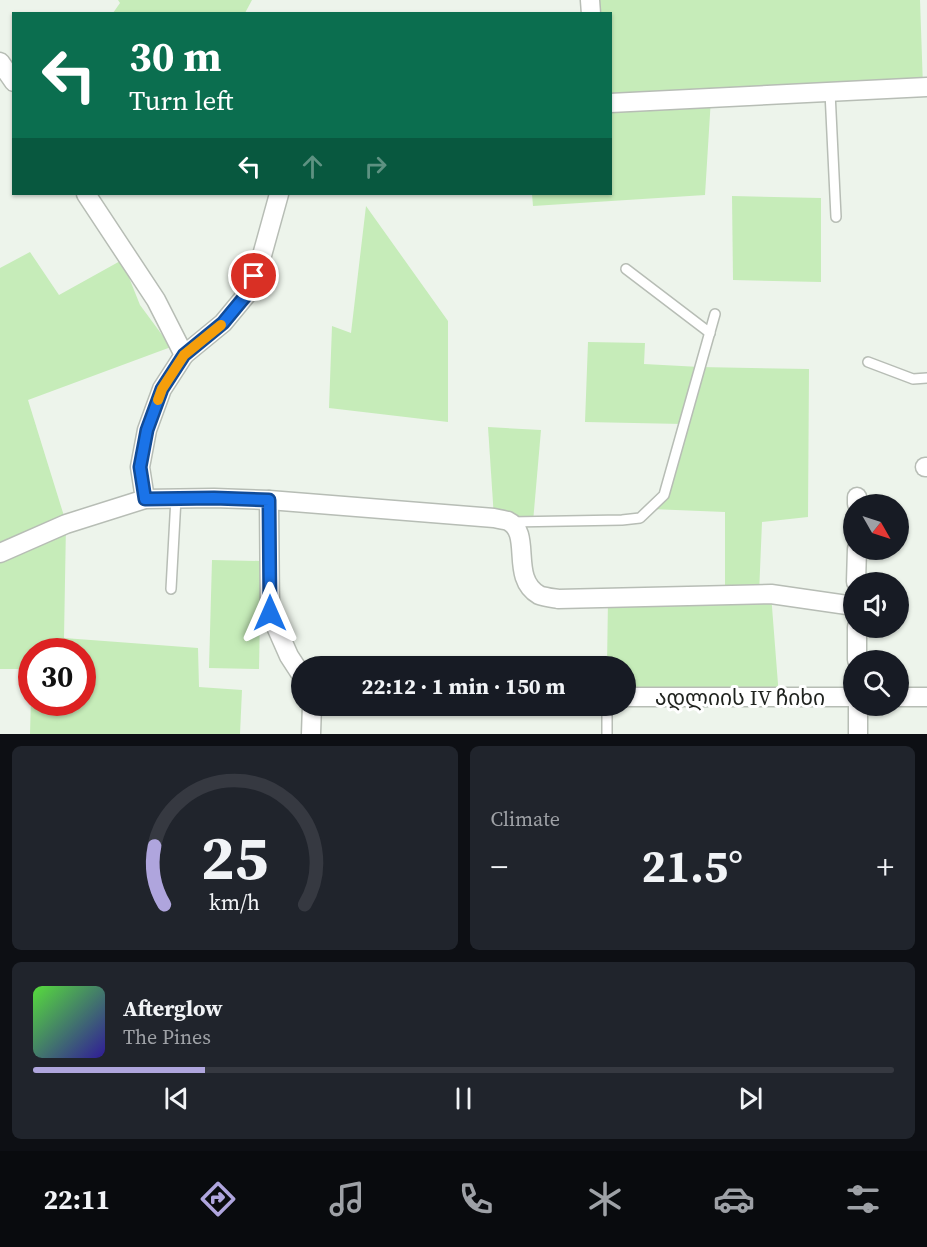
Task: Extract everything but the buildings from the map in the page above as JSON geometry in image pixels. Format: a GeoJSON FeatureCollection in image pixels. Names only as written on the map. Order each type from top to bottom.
{"type":"FeatureCollection","features":[{"type":"Feature","properties":{"kind":"street"},"geometry":{"type":"LineString","coordinates":[[0,62],[12,79]]}},
{"type":"Feature","properties":{"kind":"street"},"geometry":{"type":"LineString","coordinates":[[612,103],[927,87]]}},
{"type":"Feature","properties":{"kind":"street"},"geometry":{"type":"LineString","coordinates":[[87,195],[156,300],[184,355]]}},
{"type":"Feature","properties":{"kind":"street"},"geometry":{"type":"LineString","coordinates":[[145,499],[140,467],[147,430],[162,389],[184,355],[223,323],[247,294],[261,259],[279,195]]}},
{"type":"Feature","properties":{"kind":"street"},"geometry":{"type":"LineString","coordinates":[[0,553],[66,524],[145,499],[269,500],[483,517],[510,522],[522,542],[523,573],[529,585],[540,595],[558,599],[771,594],[843,604]]}},
{"type":"Feature","properties":{"kind":"street"},"geometry":{"type":"LineString","coordinates":[[269,500],[270,613],[291,658]]}},
{"type":"Feature","properties":{"kind":"street","name":"ადლიის IV ჩიხი"},"geometry":{"type":"LineString","coordinates":[[636,697],[843,697]]}},
{"type":"Feature","properties":{"kind":"street"},"geometry":{"type":"LineString","coordinates":[[909,697],[927,697]]}},
{"type":"Feature","properties":{"kind":"street"},"geometry":{"type":"LineString","coordinates":[[311,734],[312,716]]}},
{"type":"Feature","properties":{"kind":"street"},"geometry":{"type":"LineString","coordinates":[[858,716],[858,734]]}},
{"type":"Feature","properties":{"kind":"lane"},"geometry":{"type":"LineString","coordinates":[[830,92],[836,217]]}},
{"type":"Feature","properties":{"kind":"lane"},"geometry":{"type":"LineString","coordinates":[[626,269],[710,333]]}},
{"type":"Feature","properties":{"kind":"lane"},"geometry":{"type":"LineString","coordinates":[[510,522],[622,520],[640,518],[651,509],[664,495],[715,314]]}},
{"type":"Feature","properties":{"kind":"lane"},"geometry":{"type":"LineString","coordinates":[[868,362],[913,379],[927,378]]}},
{"type":"Feature","properties":{"kind":"lane"},"geometry":{"type":"LineString","coordinates":[[171,589],[176,498]]}},
{"type":"Feature","properties":{"kind":"lane"},"geometry":{"type":"LineString","coordinates":[[607,716],[607,734]]}},
{"type":"Feature","properties":{"kind":"green space"},"geometry":{"type":"Polygon","coordinates":[[[118,0],[252,0],[246,12],[114,12],[120,3],[118,0]]]}},
{"type":"Feature","properties":{"kind":"green space"},"geometry":{"type":"Polygon","coordinates":[[[590,0],[920,0],[923,87],[711,98],[705,195],[533,206],[532,195],[612,195],[612,12],[591,12],[590,0]]]}},
{"type":"Feature","properties":{"kind":"green space"},"geometry":{"type":"Polygon","coordinates":[[[732,196],[821,198],[821,282],[733,280],[732,196]]]}},
{"type":"Feature","properties":{"kind":"green space"},"geometry":{"type":"Polygon","coordinates":[[[366,206],[448,321],[448,422],[329,408],[332,326],[351,333],[366,206]]]}},
{"type":"Feature","properties":{"kind":"green space"},"geometry":{"type":"Polygon","coordinates":[[[30,252],[59,295],[122,260],[140,305],[171,347],[28,400],[64,516],[0,542],[0,268],[30,252]]]}},
{"type":"Feature","properties":{"kind":"green space"},"geometry":{"type":"Polygon","coordinates":[[[588,342],[645,343],[644,364],[809,369],[808,517],[762,522],[759,594],[771,594],[779,697],[636,697],[636,656],[607,656],[608,599],[725,595],[725,512],[651,509],[664,495],[683,424],[585,422],[588,342]]]}},
{"type":"Feature","properties":{"kind":"green space"},"geometry":{"type":"Polygon","coordinates":[[[488,427],[541,430],[533,522],[494,518],[488,427]]]}},
{"type":"Feature","properties":{"kind":"green space"},"geometry":{"type":"Polygon","coordinates":[[[66,524],[64,638],[18,638],[18,669],[0,669],[0,553],[66,524]]]}},
{"type":"Feature","properties":{"kind":"green space"},"geometry":{"type":"Polygon","coordinates":[[[212,560],[261,561],[259,669],[209,668],[212,560]]]}},
{"type":"Feature","properties":{"kind":"green space"},"geometry":{"type":"Polygon","coordinates":[[[96,640],[198,648],[199,687],[242,690],[240,734],[30,734],[30,716],[96,716],[96,640]]]}},
{"type":"Feature","properties":{"kind":"slow traffic"},"geometry":{"type":"LineString","coordinates":[[158,400],[162,389],[184,355],[221,325]]}},
{"type":"Feature","properties":{"kind":"route"},"geometry":{"type":"LineString","coordinates":[[254,276],[247,294],[223,323],[184,355],[162,389],[147,430],[140,467],[145,499],[269,500],[270,613]]}}]}
